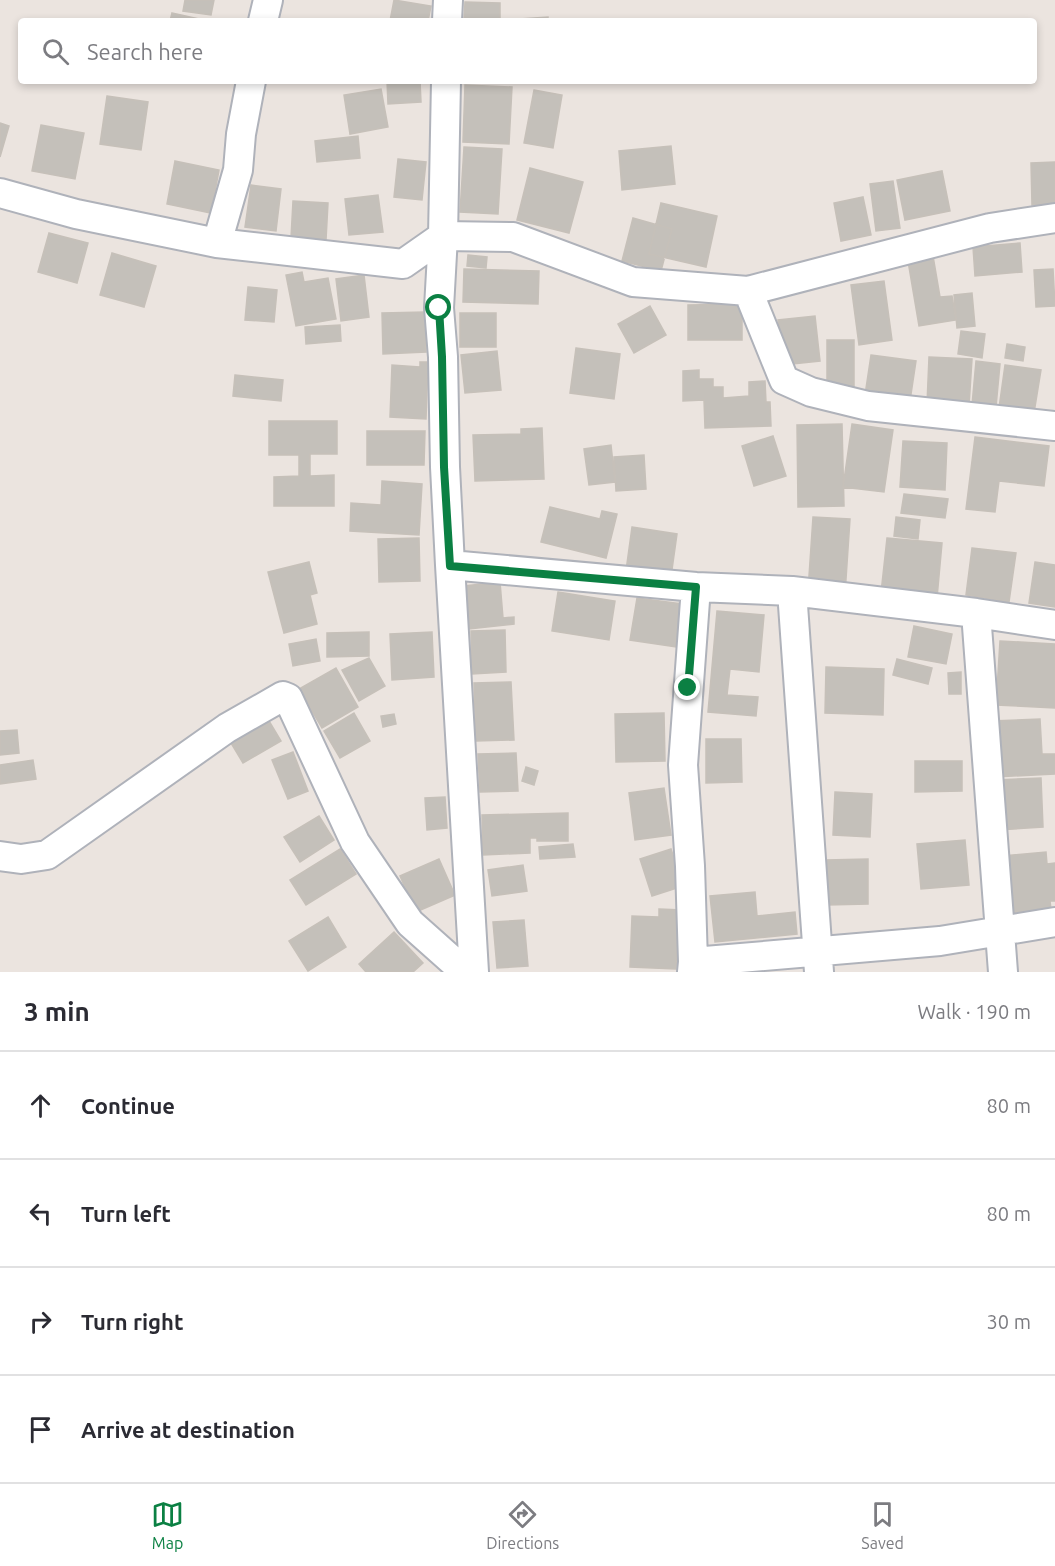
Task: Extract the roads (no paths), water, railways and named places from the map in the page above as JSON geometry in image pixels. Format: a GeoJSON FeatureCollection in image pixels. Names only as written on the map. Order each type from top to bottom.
{"type":"FeatureCollection","features":[{"type":"Feature","properties":{"kind":"street"},"geometry":{"type":"LineString","coordinates":[[264,18],[268,0]]}},
{"type":"Feature","properties":{"kind":"street"},"geometry":{"type":"LineString","coordinates":[[447,18],[448,0]]}},
{"type":"Feature","properties":{"kind":"street"},"geometry":{"type":"LineString","coordinates":[[217,243],[238,170],[241,134],[250,84]]}},
{"type":"Feature","properties":{"kind":"street"},"geometry":{"type":"LineString","coordinates":[[446,84],[439,308],[444,467],[474,972]]}},
{"type":"Feature","properties":{"kind":"street"},"geometry":{"type":"LineString","coordinates":[[0,193],[76,214],[217,243],[403,264],[443,236],[513,237],[633,282],[748,291],[990,228],[1055,218]]}},
{"type":"Feature","properties":{"kind":"street"},"geometry":{"type":"LineString","coordinates":[[748,291],[784,380],[811,392],[867,406],[1055,426]]}},
{"type":"Feature","properties":{"kind":"street"},"geometry":{"type":"LineString","coordinates":[[450,566],[696,587],[792,591],[1055,625]]}},
{"type":"Feature","properties":{"kind":"street"},"geometry":{"type":"LineString","coordinates":[[696,587],[683,765],[690,866],[693,967],[819,962],[1055,922]]}},
{"type":"Feature","properties":{"kind":"street"},"geometry":{"type":"LineString","coordinates":[[792,591],[819,962]]}},
{"type":"Feature","properties":{"kind":"street"},"geometry":{"type":"LineString","coordinates":[[976,613],[1003,972]]}},
{"type":"Feature","properties":{"kind":"street"},"geometry":{"type":"LineString","coordinates":[[0,856],[21,859],[47,855],[227,728],[283,696],[288,698],[355,842],[387,891],[410,923],[465,972]]}}]}
